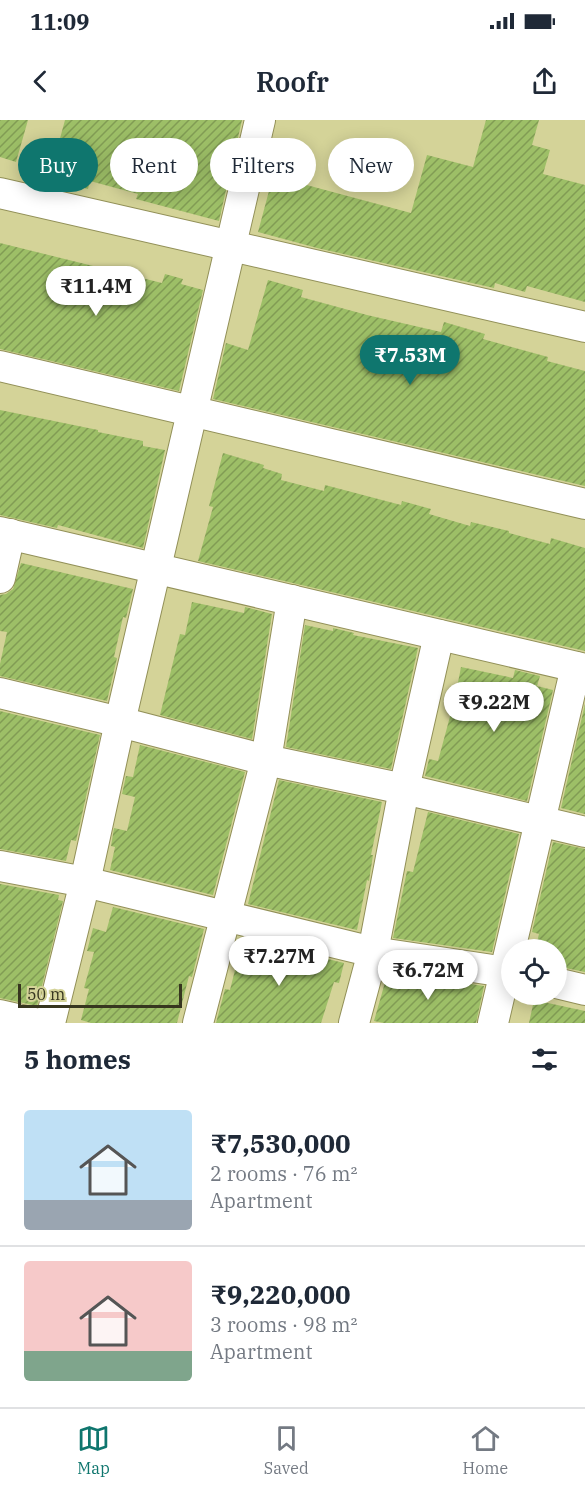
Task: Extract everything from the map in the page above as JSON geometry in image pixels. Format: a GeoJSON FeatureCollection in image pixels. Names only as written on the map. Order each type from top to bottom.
{"type":"FeatureCollection","features":[{"type":"Feature","properties":{"kind":"street"},"geometry":{"type":"LineString","coordinates":[[50,1023],[85,882],[260,120]]}},
{"type":"Feature","properties":{"kind":"street"},"geometry":{"type":"LineString","coordinates":[[0,193],[585,327]]}},
{"type":"Feature","properties":{"kind":"street"},"geometry":{"type":"LineString","coordinates":[[0,366],[585,504]]}},
{"type":"Feature","properties":{"kind":"street"},"geometry":{"type":"LineString","coordinates":[[0,578],[5,533],[580,668],[540,821],[515,939]]}},
{"type":"Feature","properties":{"kind":"street"},"geometry":{"type":"LineString","coordinates":[[198,1023],[266,760],[291,600]]}},
{"type":"Feature","properties":{"kind":"street"},"geometry":{"type":"LineString","coordinates":[[354,1023],[374,952],[404,789],[439,635]]}},
{"type":"Feature","properties":{"kind":"street"},"geometry":{"type":"LineString","coordinates":[[0,693],[266,760],[404,789],[585,832]]}},
{"type":"Feature","properties":{"kind":"street"},"geometry":{"type":"LineString","coordinates":[[0,866],[85,882],[374,952],[501,971]]}},
{"type":"Feature","properties":{"kind":"street"},"geometry":{"type":"LineString","coordinates":[[567,986],[585,990]]}},
{"type":"Feature","properties":{"kind":"street"},"geometry":{"type":"LineString","coordinates":[[494,1023],[501,998]]}},
{"type":"Feature","properties":{"kind":"street"},"geometry":{"type":"LineString","coordinates":[[0,1015],[35,1023]]}},
{"type":"Feature","properties":{"kind":"building"},"geometry":{"type":"Polygon","coordinates":[[[0,120],[28,120],[23,138],[18,138],[16,162],[0,157],[0,120]]]}},
{"type":"Feature","properties":{"kind":"building"},"geometry":{"type":"Polygon","coordinates":[[[65,120],[242,120],[238,138],[210,138],[210,192],[226,192],[219,221],[136,199],[138,194],[131,192],[198,192],[198,138],[110,138],[110,186],[98,183],[98,138],[60,138],[65,120]]]}},
{"type":"Feature","properties":{"kind":"building"},"geometry":{"type":"Polygon","coordinates":[[[486,120],[539,120],[532,145],[550,150],[543,174],[585,185],[585,302],[527,286],[525,292],[495,283],[494,288],[317,248],[258,232],[269,192],[316,192],[316,188],[411,213],[427,155],[473,167],[486,120]]]}},
{"type":"Feature","properties":{"kind":"building"},"geometry":{"type":"Polygon","coordinates":[[[0,243],[162,283],[165,274],[183,279],[181,284],[203,290],[179,391],[0,349],[0,243]]]}},
{"type":"Feature","properties":{"kind":"building"},"geometry":{"type":"Polygon","coordinates":[[[268,280],[303,290],[301,297],[367,315],[441,332],[444,322],[485,334],[483,339],[548,357],[547,361],[585,371],[585,486],[213,399],[226,343],[248,350],[268,280]]]}},
{"type":"Feature","properties":{"kind":"building"},"geometry":{"type":"Polygon","coordinates":[[[0,410],[98,430],[98,432],[143,441],[143,446],[165,450],[143,548],[58,525],[57,528],[0,515],[0,410]]]}},
{"type":"Feature","properties":{"kind":"building"},"geometry":{"type":"Polygon","coordinates":[[[223,453],[264,465],[263,468],[282,474],[281,480],[324,491],[325,485],[401,505],[402,501],[431,509],[429,514],[470,526],[471,522],[550,544],[551,538],[585,548],[585,651],[198,561],[213,507],[209,506],[223,453]]]}},
{"type":"Feature","properties":{"kind":"building"},"geometry":{"type":"Polygon","coordinates":[[[21,563],[133,589],[126,618],[123,617],[107,701],[0,676],[0,664],[7,632],[0,631],[0,595],[13,589],[21,563]]]}},
{"type":"Feature","properties":{"kind":"building"},"geometry":{"type":"Polygon","coordinates":[[[192,602],[244,613],[245,607],[272,614],[252,739],[160,715],[180,634],[185,635],[192,602]]]}},
{"type":"Feature","properties":{"kind":"building"},"geometry":{"type":"Polygon","coordinates":[[[305,625],[333,631],[333,628],[354,633],[353,635],[418,648],[391,769],[286,747],[305,625]]]}},
{"type":"Feature","properties":{"kind":"building"},"geometry":{"type":"Polygon","coordinates":[[[461,667],[513,678],[515,670],[540,676],[537,686],[553,690],[527,801],[425,776],[429,759],[438,761],[461,667]]]}},
{"type":"Feature","properties":{"kind":"building"},"geometry":{"type":"Polygon","coordinates":[[[585,704],[585,814],[561,808],[585,704]]]}},
{"type":"Feature","properties":{"kind":"building"},"geometry":{"type":"Polygon","coordinates":[[[0,711],[100,735],[76,841],[71,840],[66,861],[0,849],[0,711]]]}},
{"type":"Feature","properties":{"kind":"building"},"geometry":{"type":"Polygon","coordinates":[[[140,745],[245,772],[213,895],[110,870],[115,847],[111,846],[114,828],[127,831],[135,797],[122,794],[126,776],[133,777],[140,745]]]}},
{"type":"Feature","properties":{"kind":"building"},"geometry":{"type":"Polygon","coordinates":[[[279,780],[382,802],[371,855],[373,855],[369,881],[367,880],[357,930],[248,904],[279,780]]]}},
{"type":"Feature","properties":{"kind":"building"},"geometry":{"type":"Polygon","coordinates":[[[428,812],[519,834],[492,952],[393,938],[407,871],[413,872],[428,812]]]}},
{"type":"Feature","properties":{"kind":"building"},"geometry":{"type":"Polygon","coordinates":[[[553,842],[585,849],[585,972],[567,968],[567,939],[538,939],[539,934],[532,932],[553,842]]]}},
{"type":"Feature","properties":{"kind":"building"},"geometry":{"type":"Polygon","coordinates":[[[0,884],[59,895],[58,900],[63,901],[37,1006],[0,998],[0,884]]]}},
{"type":"Feature","properties":{"kind":"building"},"geometry":{"type":"Polygon","coordinates":[[[113,907],[204,929],[177,1023],[91,1023],[81,1020],[89,989],[84,988],[94,952],[87,951],[93,928],[106,932],[113,907]]]}},
{"type":"Feature","properties":{"kind":"building"},"geometry":{"type":"Polygon","coordinates":[[[246,939],[344,963],[339,983],[334,982],[321,1023],[216,1023],[225,989],[230,990],[246,939]]]}},
{"type":"Feature","properties":{"kind":"building"},"geometry":{"type":"Polygon","coordinates":[[[388,972],[484,986],[476,1023],[384,1023],[374,1021],[388,972]]]}},
{"type":"Feature","properties":{"kind":"building"},"geometry":{"type":"Polygon","coordinates":[[[533,1005],[557,1005],[585,1011],[585,1023],[529,1023],[533,1005]]]}}]}
